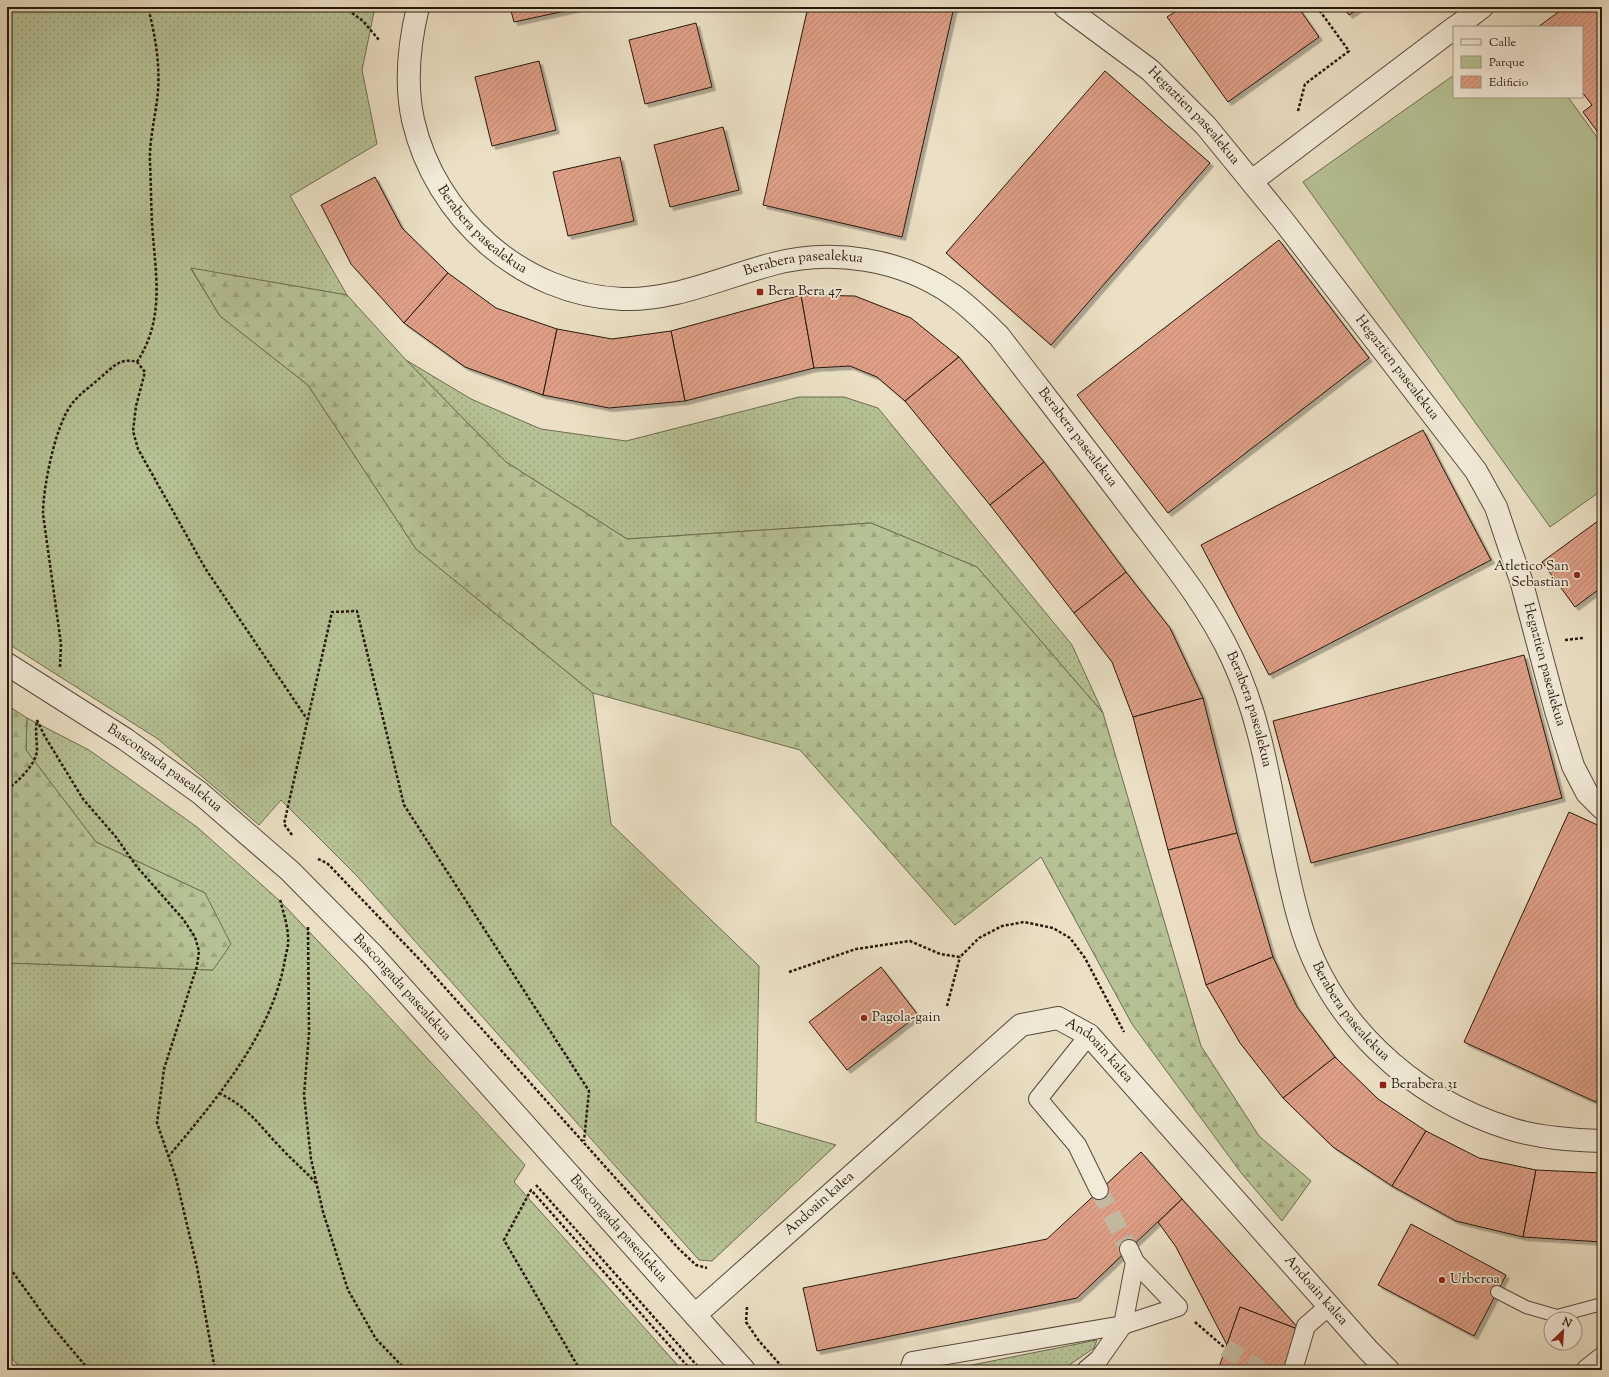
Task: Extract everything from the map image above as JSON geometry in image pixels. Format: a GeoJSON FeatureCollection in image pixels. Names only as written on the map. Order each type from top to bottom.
{"type":"FeatureCollection","features":[{"type":"Feature","properties":{"kind":"street","name":"Berabera pasealekua"},"geometry":{"type":"LineString","coordinates":[[418,7],[409,59],[409,89],[413,120],[422,149],[433,176],[444,195],[466,224],[499,253],[536,276],[563,288],[592,295],[620,299],[650,299],[713,282],[774,263],[804,258],[835,257],[866,260],[896,267],[925,279],[952,294],[977,313],[999,336],[1129,505],[1184,578],[1218,630],[1244,685],[1263,743],[1299,920],[1311,953],[1327,985],[1346,1014],[1368,1041],[1393,1066],[1421,1087],[1450,1105],[1481,1119],[1514,1130],[1547,1137],[1602,1141]]}},
{"type":"Feature","properties":{"kind":"street","name":"Hegaztien pasealekua"},"geometry":{"type":"LineString","coordinates":[[1065,7],[1150,70],[1206,126],[1252,182],[1476,471],[1496,507],[1520,580],[1556,711],[1573,766],[1587,793],[1602,808]]}},
{"type":"Feature","properties":{"kind":"street"},"geometry":{"type":"LineString","coordinates":[[1458,26],[1482,7]]}},
{"type":"Feature","properties":{"kind":"street"},"geometry":{"type":"LineString","coordinates":[[1252,182],[1453,30]]}},
{"type":"Feature","properties":{"kind":"street","name":"Bascongada pasealekua"},"geometry":{"type":"LineString","coordinates":[[7,664],[125,739],[200,793],[290,871],[379,961],[744,1370]]}},
{"type":"Feature","properties":{"kind":"street","name":"Andoain kalea"},"geometry":{"type":"LineString","coordinates":[[695,1315],[1021,1025],[1058,1018],[1089,1035],[1328,1306],[1388,1370]]}},
{"type":"Feature","properties":{"kind":"street"},"geometry":{"type":"LineString","coordinates":[[1089,1035],[1038,1099],[1077,1145],[1099,1190]]}},
{"type":"Feature","properties":{"kind":"street"},"geometry":{"type":"LineString","coordinates":[[909,1370],[912,1361],[1123,1324],[1178,1308],[1132,1255],[1123,1324],[1099,1359],[1086,1370]]}},
{"type":"Feature","properties":{"kind":"street"},"geometry":{"type":"LineString","coordinates":[[1293,1370],[1306,1326],[1328,1306]]}},
{"type":"Feature","properties":{"kind":"street"},"geometry":{"type":"LineString","coordinates":[[1588,1370],[1602,1359]]}},
{"type":"Feature","properties":{"kind":"lane"},"geometry":{"type":"LineString","coordinates":[[1497,1292],[1526,1306],[1557,1316],[1602,1304]]}},
{"type":"Feature","properties":{"kind":"path"},"geometry":{"type":"LineString","coordinates":[[137,362],[147,346],[152,330],[158,293],[152,222],[150,144],[158,90],[159,61],[148,7]]}},
{"type":"Feature","properties":{"kind":"path"},"geometry":{"type":"LineString","coordinates":[[344,7],[362,21],[379,40]]}},
{"type":"Feature","properties":{"kind":"path"},"geometry":{"type":"LineString","coordinates":[[1302,144],[1287,122],[1297,113],[1306,84],[1349,51],[1317,7]]}},
{"type":"Feature","properties":{"kind":"path"},"geometry":{"type":"LineString","coordinates":[[60,668],[61,644],[43,514],[43,500],[56,439],[65,413],[72,403],[116,364],[128,359],[137,362],[144,372],[136,406],[133,431],[138,449],[205,568],[307,719]]}},
{"type":"Feature","properties":{"kind":"path"},"geometry":{"type":"LineString","coordinates":[[292,836],[284,824],[332,612],[357,612],[404,805],[589,1091],[584,1142]]}},
{"type":"Feature","properties":{"kind":"path"},"geometry":{"type":"LineString","coordinates":[[7,789],[17,783],[37,753],[35,728],[38,715]]}},
{"type":"Feature","properties":{"kind":"path"},"geometry":{"type":"LineString","coordinates":[[37,720],[68,777],[83,799],[116,837],[137,867],[183,919],[195,937],[199,951],[197,966],[164,1068],[157,1123],[176,1178],[197,1267],[215,1370]]}},
{"type":"Feature","properties":{"kind":"path"},"geometry":{"type":"LineString","coordinates":[[316,858],[328,863],[417,956],[679,1249],[696,1265],[708,1268]]}},
{"type":"Feature","properties":{"kind":"path"},"geometry":{"type":"LineString","coordinates":[[168,1157],[219,1093],[259,1031],[276,997],[284,968],[288,939],[279,895]]}},
{"type":"Feature","properties":{"kind":"path"},"geometry":{"type":"LineString","coordinates":[[308,920],[308,1033],[304,1095],[311,1159],[316,1183],[323,1212],[348,1290],[376,1339],[406,1370]]}},
{"type":"Feature","properties":{"kind":"path"},"geometry":{"type":"LineString","coordinates":[[948,1006],[960,958],[979,938],[1002,926],[1024,922],[1053,928],[1070,938],[1085,958],[1127,1036]]}},
{"type":"Feature","properties":{"kind":"path"},"geometry":{"type":"LineString","coordinates":[[789,972],[856,949],[910,941],[940,954],[960,958]]}},
{"type":"Feature","properties":{"kind":"path"},"geometry":{"type":"LineString","coordinates":[[219,1093],[241,1105],[260,1122],[278,1145],[316,1183]]}},
{"type":"Feature","properties":{"kind":"path"},"geometry":{"type":"LineString","coordinates":[[536,1185],[701,1370]]}},
{"type":"Feature","properties":{"kind":"path"},"geometry":{"type":"LineString","coordinates":[[580,1370],[504,1240],[531,1190],[690,1370]]}},
{"type":"Feature","properties":{"kind":"path"},"geometry":{"type":"LineString","coordinates":[[7,1264],[51,1325],[89,1370]]}},
{"type":"Feature","properties":{"kind":"path"},"geometry":{"type":"LineString","coordinates":[[752,1302],[746,1308],[746,1322],[759,1341],[785,1370]]}},
{"type":"Feature","properties":{"kind":"path"},"geometry":{"type":"LineString","coordinates":[[1178,1308],[1225,1348]]}},
{"type":"Feature","properties":{"kind":"green space"},"geometry":{"type":"Polygon","coordinates":[[[7,7],[375,7],[362,70],[377,144],[290,196],[347,295],[191,269],[220,316],[308,385],[416,549],[593,693],[611,824],[759,966],[756,1122],[836,1145],[712,1261],[699,1260],[357,876],[281,800],[259,825],[158,739],[7,643],[7,7]]]}},
{"type":"Feature","properties":{"kind":"green space"},"geometry":{"type":"Polygon","coordinates":[[[1453,76],[1453,98],[1569,98],[1602,144],[1602,490],[1550,527],[1303,182],[1453,76]]]}},
{"type":"Feature","properties":{"kind":"green space"},"geometry":{"type":"Polygon","coordinates":[[[191,268],[347,295],[406,360],[506,462],[627,539],[871,523],[977,567],[1103,713],[1201,1046],[1259,1136],[1311,1181],[1282,1221],[1242,1174],[1132,1024],[1041,857],[955,925],[800,750],[593,693],[416,549],[308,385],[220,316],[191,268]]]}},
{"type":"Feature","properties":{"kind":"green space"},"geometry":{"type":"Polygon","coordinates":[[[406,360],[471,399],[541,429],[626,441],[799,397],[844,397],[878,408],[1072,645],[1103,713],[977,567],[871,523],[627,539],[506,462],[406,360]]]}},
{"type":"Feature","properties":{"kind":"green space"},"geometry":{"type":"Polygon","coordinates":[[[7,705],[27,718],[26,750],[96,842],[205,893],[231,944],[213,970],[7,963],[7,705]]]}},
{"type":"Feature","properties":{"kind":"green space"},"geometry":{"type":"Polygon","coordinates":[[[27,718],[89,750],[197,827],[281,902],[370,996],[525,1165],[514,1182],[682,1370],[22,1370],[7,1353],[7,963],[213,970],[205,893],[96,842],[26,750],[27,718]]]}},
{"type":"Feature","properties":{"kind":"green space"},"geometry":{"type":"Polygon","coordinates":[[[1097,1340],[1094,1348],[1062,1370],[947,1370],[1097,1340]]]}},
{"type":"Feature","properties":{"kind":"building"},"geometry":{"type":"Polygon","coordinates":[[[510,7],[579,7],[579,8],[514,22],[510,7]]]}},
{"type":"Feature","properties":{"kind":"building"},"geometry":{"type":"Polygon","coordinates":[[[808,7],[954,7],[902,237],[763,205],[808,7]]]}},
{"type":"Feature","properties":{"kind":"building"},"geometry":{"type":"Polygon","coordinates":[[[1182,7],[1298,7],[1319,37],[1228,102],[1167,17],[1182,7]]]}},
{"type":"Feature","properties":{"kind":"building"},"geometry":{"type":"Polygon","coordinates":[[[1343,7],[1361,7],[1349,15],[1343,7]]]}},
{"type":"Feature","properties":{"kind":"building"},"geometry":{"type":"Polygon","coordinates":[[[1565,7],[1602,7],[1602,138],[1583,112],[1592,105],[1583,93],[1583,26],[1539,26],[1565,7]]]}},
{"type":"Feature","properties":{"kind":"building"},"geometry":{"type":"Polygon","coordinates":[[[696,23],[712,87],[645,104],[629,40],[696,23]]]}},
{"type":"Feature","properties":{"kind":"building"},"geometry":{"type":"Polygon","coordinates":[[[539,61],[556,130],[492,146],[475,77],[539,61]]]}},
{"type":"Feature","properties":{"kind":"building"},"geometry":{"type":"Polygon","coordinates":[[[1105,71],[1210,163],[1051,345],[946,253],[1105,71]]]}},
{"type":"Feature","properties":{"kind":"building"},"geometry":{"type":"Polygon","coordinates":[[[723,127],[739,190],[670,207],[654,145],[723,127]]]}},
{"type":"Feature","properties":{"kind":"building"},"geometry":{"type":"Polygon","coordinates":[[[620,157],[634,221],[568,236],[553,172],[620,157]]]}},
{"type":"Feature","properties":{"kind":"building"},"geometry":{"type":"Polygon","coordinates":[[[375,177],[402,228],[448,273],[404,323],[351,264],[321,205],[375,177]]]}},
{"type":"Feature","properties":{"kind":"building"},"geometry":{"type":"Polygon","coordinates":[[[1279,240],[1369,358],[1168,513],[1077,395],[1279,240]]]}},
{"type":"Feature","properties":{"kind":"building"},"geometry":{"type":"Polygon","coordinates":[[[448,273],[496,308],[557,329],[543,395],[465,367],[404,323],[448,273]]]}},
{"type":"Feature","properties":{"kind":"building"},"geometry":{"type":"Polygon","coordinates":[[[801,295],[814,368],[685,401],[671,331],[801,295]]]}},
{"type":"Feature","properties":{"kind":"building"},"geometry":{"type":"Polygon","coordinates":[[[801,295],[855,296],[911,318],[959,357],[905,401],[877,377],[850,366],[814,368],[801,295]]]}},
{"type":"Feature","properties":{"kind":"building"},"geometry":{"type":"Polygon","coordinates":[[[557,329],[612,339],[671,331],[685,401],[609,408],[543,395],[557,329]]]}},
{"type":"Feature","properties":{"kind":"building"},"geometry":{"type":"Polygon","coordinates":[[[959,357],[1044,462],[990,505],[905,401],[959,357]]]}},
{"type":"Feature","properties":{"kind":"building"},"geometry":{"type":"Polygon","coordinates":[[[1423,430],[1491,560],[1269,675],[1201,545],[1423,430]]]}},
{"type":"Feature","properties":{"kind":"building"},"geometry":{"type":"Polygon","coordinates":[[[1044,462],[1126,572],[1074,613],[990,505],[1044,462]]]}},
{"type":"Feature","properties":{"kind":"building","name":"Atletico San Sebastian"},"geometry":{"type":"Polygon","coordinates":[[[1602,518],[1602,587],[1575,607],[1542,562],[1602,518]]]}},
{"type":"Feature","properties":{"kind":"building"},"geometry":{"type":"Polygon","coordinates":[[[1126,572],[1170,628],[1203,698],[1133,717],[1112,662],[1074,613],[1126,572]]]}},
{"type":"Feature","properties":{"kind":"building"},"geometry":{"type":"Polygon","coordinates":[[[1524,655],[1562,798],[1311,863],[1273,721],[1524,655]]]}},
{"type":"Feature","properties":{"kind":"building"},"geometry":{"type":"Polygon","coordinates":[[[1203,698],[1237,833],[1168,850],[1133,717],[1203,698]]]}},
{"type":"Feature","properties":{"kind":"building"},"geometry":{"type":"Polygon","coordinates":[[[1569,812],[1602,827],[1602,1088],[1596,1102],[1464,1042],[1569,812]]]}},
{"type":"Feature","properties":{"kind":"building"},"geometry":{"type":"Polygon","coordinates":[[[1237,833],[1273,957],[1206,985],[1168,850],[1237,833]]]}},
{"type":"Feature","properties":{"kind":"building"},"geometry":{"type":"Polygon","coordinates":[[[1273,957],[1297,1007],[1335,1057],[1283,1098],[1240,1043],[1206,985],[1273,957]]]}},
{"type":"Feature","properties":{"kind":"building","name":"Pagola-gain"},"geometry":{"type":"Polygon","coordinates":[[[881,967],[918,1015],[847,1070],[809,1022],[881,967]]]}},
{"type":"Feature","properties":{"kind":"building"},"geometry":{"type":"Polygon","coordinates":[[[1335,1057],[1378,1099],[1426,1131],[1392,1186],[1333,1147],[1283,1098],[1335,1057]]]}},
{"type":"Feature","properties":{"kind":"building"},"geometry":{"type":"Polygon","coordinates":[[[1426,1131],[1479,1158],[1536,1170],[1523,1237],[1456,1221],[1392,1186],[1426,1131]]]}},
{"type":"Feature","properties":{"kind":"building"},"geometry":{"type":"Polygon","coordinates":[[[1141,1152],[1182,1199],[1077,1298],[817,1351],[803,1288],[1047,1239],[1141,1152]]]}},
{"type":"Feature","properties":{"kind":"building"},"geometry":{"type":"Polygon","coordinates":[[[1536,1170],[1602,1173],[1602,1242],[1523,1237],[1536,1170]]]}},
{"type":"Feature","properties":{"kind":"building"},"geometry":{"type":"Polygon","coordinates":[[[1182,1199],[1300,1330],[1240,1307],[1227,1345],[1176,1247],[1158,1222],[1182,1199]]]}},
{"type":"Feature","properties":{"kind":"building","name":"Urberoa"},"geometry":{"type":"Polygon","coordinates":[[[1411,1224],[1506,1275],[1474,1336],[1378,1285],[1411,1224]]]}},
{"type":"Feature","properties":{"kind":"building"},"geometry":{"type":"Polygon","coordinates":[[[1240,1307],[1300,1330],[1287,1370],[1218,1370],[1240,1307]]]}},
{"type":"Feature","properties":{"kind":"tunnel"},"geometry":{"type":"LineString","coordinates":[[1099,1190],[1129,1249]]}},
{"type":"Feature","properties":{"kind":"tunnel"},"geometry":{"type":"LineString","coordinates":[[1225,1348],[1261,1370]]}},
{"type":"Feature","properties":{"kind":"place","name":"Bera Bera 47"},"geometry":{"type":"Point","coordinates":[760,292]}},
{"type":"Feature","properties":{"kind":"place","name":"Atletico San Sebastian"},"geometry":{"type":"Point","coordinates":[1577,575]}},
{"type":"Feature","properties":{"kind":"place","name":"Pagola-gain"},"geometry":{"type":"Point","coordinates":[864,1018]}},
{"type":"Feature","properties":{"kind":"place","name":"Berabera 31"},"geometry":{"type":"Point","coordinates":[1383,1085]}},
{"type":"Feature","properties":{"kind":"place","name":"Urberoa"},"geometry":{"type":"Point","coordinates":[1442,1280]}}]}
